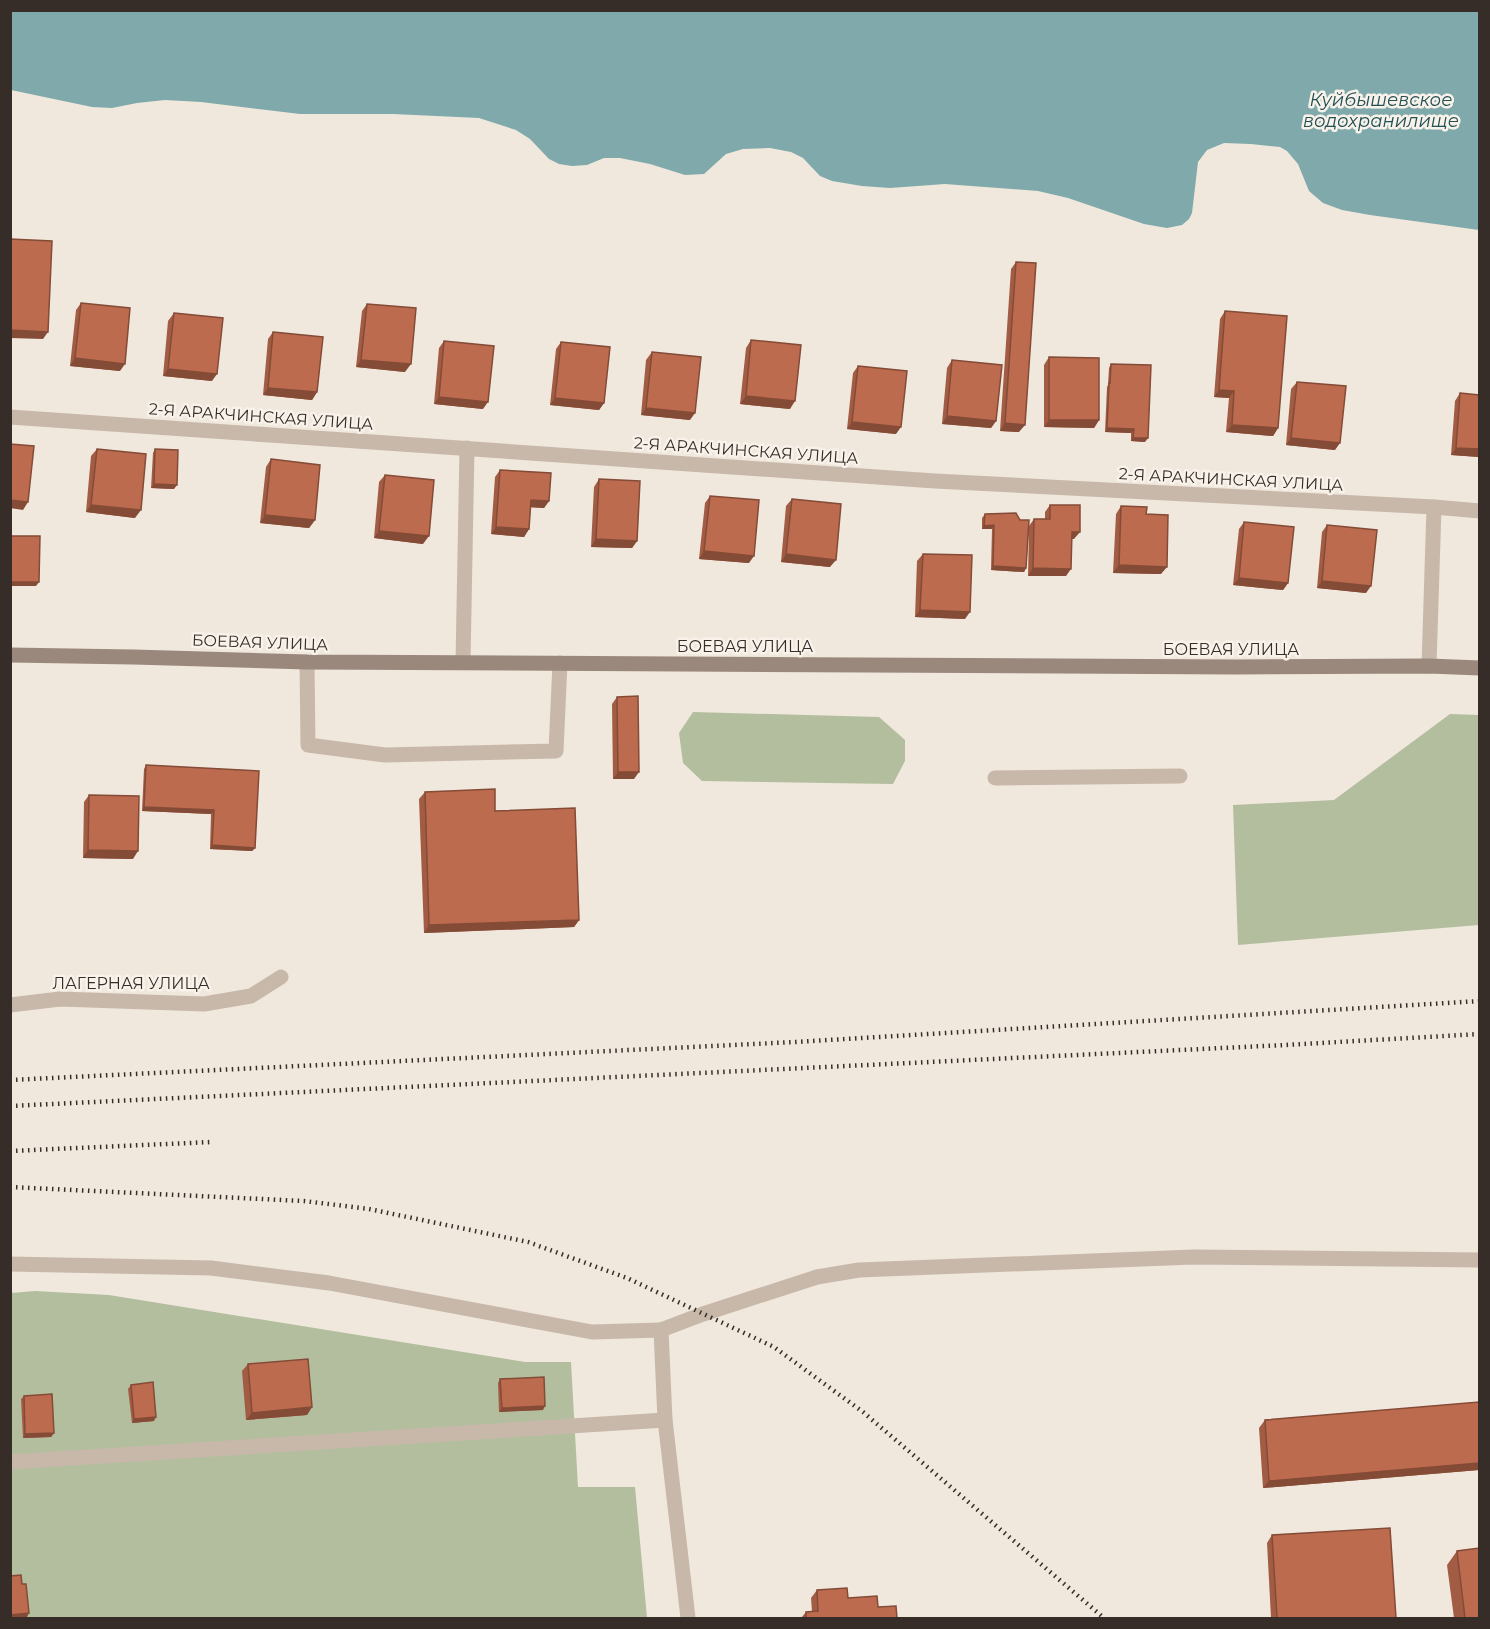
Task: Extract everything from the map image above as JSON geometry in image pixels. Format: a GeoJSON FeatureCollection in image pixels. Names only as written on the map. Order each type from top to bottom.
{"type":"FeatureCollection","features":[{"type":"Feature","properties":{"kind":"main road","name":"БОЕВАЯ УЛИЦА"},"geometry":{"type":"LineString","coordinates":[[10,655],[307,662],[1479,668]]}},
{"type":"Feature","properties":{"kind":"street","name":"2-Я АРАКЧИНСКАЯ УЛИЦА"},"geometry":{"type":"LineString","coordinates":[[10,417],[946,482],[1479,511]]}},
{"type":"Feature","properties":{"kind":"street"},"geometry":{"type":"LineString","coordinates":[[463,662],[467,448]]}},
{"type":"Feature","properties":{"kind":"street"},"geometry":{"type":"LineString","coordinates":[[1429,666],[1434,507]]}},
{"type":"Feature","properties":{"kind":"street"},"geometry":{"type":"LineString","coordinates":[[307,662],[308,745],[385,754],[556,751],[560,663]]}},
{"type":"Feature","properties":{"kind":"street"},"geometry":{"type":"LineString","coordinates":[[995,778],[1180,776]]}},
{"type":"Feature","properties":{"kind":"street","name":"ЛАГЕРНАЯ УЛИЦА"},"geometry":{"type":"LineString","coordinates":[[10,1005],[60,999],[204,1004],[250,996],[281,977]]}},
{"type":"Feature","properties":{"kind":"street"},"geometry":{"type":"LineString","coordinates":[[10,1264],[211,1268],[329,1283],[592,1332],[661,1330],[817,1277],[859,1270],[1193,1257],[1479,1260]]}},
{"type":"Feature","properties":{"kind":"street"},"geometry":{"type":"LineString","coordinates":[[661,1330],[665,1420],[688,1618]]}},
{"type":"Feature","properties":{"kind":"street"},"geometry":{"type":"LineString","coordinates":[[10,1462],[665,1420]]}},
{"type":"Feature","properties":{"kind":"green space"},"geometry":{"type":"Polygon","coordinates":[[[693,712],[879,717],[905,740],[905,761],[893,784],[702,781],[683,763],[679,733],[693,712]]]}},
{"type":"Feature","properties":{"kind":"green space"},"geometry":{"type":"Polygon","coordinates":[[[1450,714],[1479,715],[1479,925],[1238,945],[1233,805],[1334,800],[1450,714]]]}},
{"type":"Feature","properties":{"kind":"green space"},"geometry":{"type":"Polygon","coordinates":[[[35,1291],[109,1295],[525,1362],[571,1362],[578,1487],[635,1487],[647,1618],[11,1618],[11,1293],[35,1291]]]}},
{"type":"Feature","properties":{"kind":"water","name":"Куйбышевское водохранилище"},"geometry":{"type":"Polygon","coordinates":[[[10,11],[1479,11],[1479,230],[1370,215],[1342,210],[1323,203],[1309,191],[1298,164],[1287,151],[1280,147],[1251,144],[1224,143],[1207,150],[1198,162],[1192,213],[1189,219],[1182,225],[1167,228],[1144,224],[1068,198],[1038,191],[945,184],[890,188],[832,181],[820,176],[803,158],[791,152],[770,148],[743,149],[726,154],[704,174],[685,175],[620,158],[604,158],[587,165],[559,164],[549,159],[530,139],[516,130],[479,118],[393,114],[300,114],[165,100],[112,108],[92,107],[11,90],[10,11]]]}},
{"type":"Feature","properties":{"kind":"building"},"geometry":{"type":"Polygon","coordinates":[[[10,239],[52,241],[48,332],[10,330],[10,239]]]}},
{"type":"Feature","properties":{"kind":"building"},"geometry":{"type":"Polygon","coordinates":[[[1016,262],[1036,263],[1025,425],[1005,423],[1016,262]]]}},
{"type":"Feature","properties":{"kind":"building"},"geometry":{"type":"Polygon","coordinates":[[[81,303],[130,308],[125,364],[75,358],[81,303]]]}},
{"type":"Feature","properties":{"kind":"building"},"geometry":{"type":"Polygon","coordinates":[[[367,304],[416,308],[411,364],[361,360],[367,304]]]}},
{"type":"Feature","properties":{"kind":"building"},"geometry":{"type":"Polygon","coordinates":[[[1225,311],[1287,316],[1278,428],[1232,425],[1234,391],[1219,390],[1225,311]]]}},
{"type":"Feature","properties":{"kind":"building"},"geometry":{"type":"Polygon","coordinates":[[[174,313],[223,318],[217,374],[168,369],[174,313]]]}},
{"type":"Feature","properties":{"kind":"building"},"geometry":{"type":"Polygon","coordinates":[[[273,332],[323,337],[317,392],[268,388],[273,332]]]}},
{"type":"Feature","properties":{"kind":"building"},"geometry":{"type":"Polygon","coordinates":[[[751,340],[801,345],[795,401],[746,396],[751,340]]]}},
{"type":"Feature","properties":{"kind":"building"},"geometry":{"type":"Polygon","coordinates":[[[444,341],[494,346],[488,402],[439,397],[444,341]]]}},
{"type":"Feature","properties":{"kind":"building"},"geometry":{"type":"Polygon","coordinates":[[[561,342],[610,347],[604,403],[555,398],[561,342]]]}},
{"type":"Feature","properties":{"kind":"building"},"geometry":{"type":"Polygon","coordinates":[[[652,352],[701,357],[695,413],[646,408],[652,352]]]}},
{"type":"Feature","properties":{"kind":"building"},"geometry":{"type":"Polygon","coordinates":[[[1049,357],[1099,358],[1099,420],[1049,420],[1049,357]]]}},
{"type":"Feature","properties":{"kind":"building"},"geometry":{"type":"Polygon","coordinates":[[[952,360],[1002,365],[996,421],[947,416],[952,360]]]}},
{"type":"Feature","properties":{"kind":"building"},"geometry":{"type":"Polygon","coordinates":[[[1111,364],[1151,365],[1148,438],[1133,438],[1134,429],[1107,428],[1111,364]]]}},
{"type":"Feature","properties":{"kind":"building"},"geometry":{"type":"Polygon","coordinates":[[[858,366],[907,371],[901,427],[852,422],[858,366]]]}},
{"type":"Feature","properties":{"kind":"building"},"geometry":{"type":"Polygon","coordinates":[[[1297,382],[1346,386],[1340,443],[1291,438],[1297,382]]]}},
{"type":"Feature","properties":{"kind":"building"},"geometry":{"type":"Polygon","coordinates":[[[1460,393],[1479,395],[1479,449],[1456,448],[1460,393]]]}},
{"type":"Feature","properties":{"kind":"building"},"geometry":{"type":"Polygon","coordinates":[[[10,444],[34,446],[28,502],[10,500],[10,444]]]}},
{"type":"Feature","properties":{"kind":"building"},"geometry":{"type":"Polygon","coordinates":[[[97,449],[146,454],[141,510],[91,505],[97,449]]]}},
{"type":"Feature","properties":{"kind":"building"},"geometry":{"type":"Polygon","coordinates":[[[155,449],[178,450],[177,485],[154,484],[155,449]]]}},
{"type":"Feature","properties":{"kind":"building"},"geometry":{"type":"Polygon","coordinates":[[[271,459],[320,465],[315,520],[265,515],[271,459]]]}},
{"type":"Feature","properties":{"kind":"building"},"geometry":{"type":"Polygon","coordinates":[[[500,470],[551,473],[549,501],[531,500],[529,529],[496,527],[500,470]]]}},
{"type":"Feature","properties":{"kind":"building"},"geometry":{"type":"Polygon","coordinates":[[[385,475],[434,480],[429,536],[379,531],[385,475]]]}},
{"type":"Feature","properties":{"kind":"building"},"geometry":{"type":"Polygon","coordinates":[[[599,479],[640,481],[637,541],[596,539],[599,479]]]}},
{"type":"Feature","properties":{"kind":"building"},"geometry":{"type":"Polygon","coordinates":[[[710,496],[759,500],[754,556],[704,551],[710,496]]]}},
{"type":"Feature","properties":{"kind":"building"},"geometry":{"type":"Polygon","coordinates":[[[792,499],[841,504],[836,560],[786,554],[792,499]]]}},
{"type":"Feature","properties":{"kind":"building"},"geometry":{"type":"Polygon","coordinates":[[[1050,505],[1080,505],[1080,532],[1072,532],[1071,569],[1033,568],[1034,519],[1050,519],[1050,505]]]}},
{"type":"Feature","properties":{"kind":"building"},"geometry":{"type":"Polygon","coordinates":[[[1121,506],[1147,507],[1146,514],[1168,515],[1167,567],[1119,565],[1121,506]]]}},
{"type":"Feature","properties":{"kind":"building"},"geometry":{"type":"Polygon","coordinates":[[[1016,513],[1020,520],[1029,520],[1026,568],[993,566],[994,525],[984,526],[985,514],[1016,513]]]}},
{"type":"Feature","properties":{"kind":"building"},"geometry":{"type":"Polygon","coordinates":[[[1244,522],[1294,527],[1288,583],[1239,578],[1244,522]]]}},
{"type":"Feature","properties":{"kind":"building"},"geometry":{"type":"Polygon","coordinates":[[[1327,525],[1377,530],[1371,586],[1322,581],[1327,525]]]}},
{"type":"Feature","properties":{"kind":"building"},"geometry":{"type":"Polygon","coordinates":[[[10,536],[40,536],[39,582],[10,582],[10,536]]]}},
{"type":"Feature","properties":{"kind":"building"},"geometry":{"type":"Polygon","coordinates":[[[923,554],[972,555],[970,612],[920,610],[923,554]]]}},
{"type":"Feature","properties":{"kind":"building"},"geometry":{"type":"Polygon","coordinates":[[[638,696],[639,772],[618,772],[617,697],[638,696]]]}},
{"type":"Feature","properties":{"kind":"building"},"geometry":{"type":"Polygon","coordinates":[[[146,765],[259,771],[255,848],[212,845],[214,810],[144,807],[146,765]]]}},
{"type":"Feature","properties":{"kind":"building"},"geometry":{"type":"Polygon","coordinates":[[[495,789],[495,811],[575,808],[579,920],[429,925],[425,792],[495,789]]]}},
{"type":"Feature","properties":{"kind":"building"},"geometry":{"type":"Polygon","coordinates":[[[89,795],[139,796],[138,851],[88,850],[89,795]]]}},
{"type":"Feature","properties":{"kind":"building"},"geometry":{"type":"Polygon","coordinates":[[[308,1359],[312,1407],[252,1413],[248,1364],[308,1359]]]}},
{"type":"Feature","properties":{"kind":"building"},"geometry":{"type":"Polygon","coordinates":[[[544,1377],[545,1406],[502,1408],[500,1379],[544,1377]]]}},
{"type":"Feature","properties":{"kind":"building"},"geometry":{"type":"Polygon","coordinates":[[[153,1382],[156,1417],[134,1419],[131,1385],[153,1382]]]}},
{"type":"Feature","properties":{"kind":"building"},"geometry":{"type":"Polygon","coordinates":[[[52,1394],[54,1433],[25,1434],[24,1396],[52,1394]]]}},
{"type":"Feature","properties":{"kind":"building"},"geometry":{"type":"Polygon","coordinates":[[[1479,1402],[1479,1463],[1269,1481],[1265,1420],[1479,1402]]]}},
{"type":"Feature","properties":{"kind":"building"},"geometry":{"type":"Polygon","coordinates":[[[1390,1528],[1396,1618],[1277,1618],[1272,1535],[1390,1528]]]}},
{"type":"Feature","properties":{"kind":"building"},"geometry":{"type":"Polygon","coordinates":[[[1479,1548],[1479,1618],[1465,1618],[1457,1551],[1479,1548]]]}},
{"type":"Feature","properties":{"kind":"building"},"geometry":{"type":"Polygon","coordinates":[[[21,1575],[22,1584],[26,1584],[29,1613],[10,1615],[10,1576],[21,1575]]]}},
{"type":"Feature","properties":{"kind":"building"},"geometry":{"type":"Polygon","coordinates":[[[847,1588],[848,1598],[877,1596],[878,1607],[896,1606],[897,1618],[806,1618],[806,1612],[818,1611],[817,1590],[847,1588]]]}},
{"type":"Feature","properties":{"kind":"railway"},"geometry":{"type":"LineString","coordinates":[[10,1080],[795,1042],[1480,1001]]}},
{"type":"Feature","properties":{"kind":"railway"},"geometry":{"type":"LineString","coordinates":[[10,1106],[1480,1034]]}},
{"type":"Feature","properties":{"kind":"railway"},"geometry":{"type":"LineString","coordinates":[[10,1151],[211,1142]]}},
{"type":"Feature","properties":{"kind":"railway"},"geometry":{"type":"LineString","coordinates":[[10,1187],[304,1201],[369,1209],[528,1242],[627,1278],[774,1347],[863,1412],[1104,1618]]}}]}
